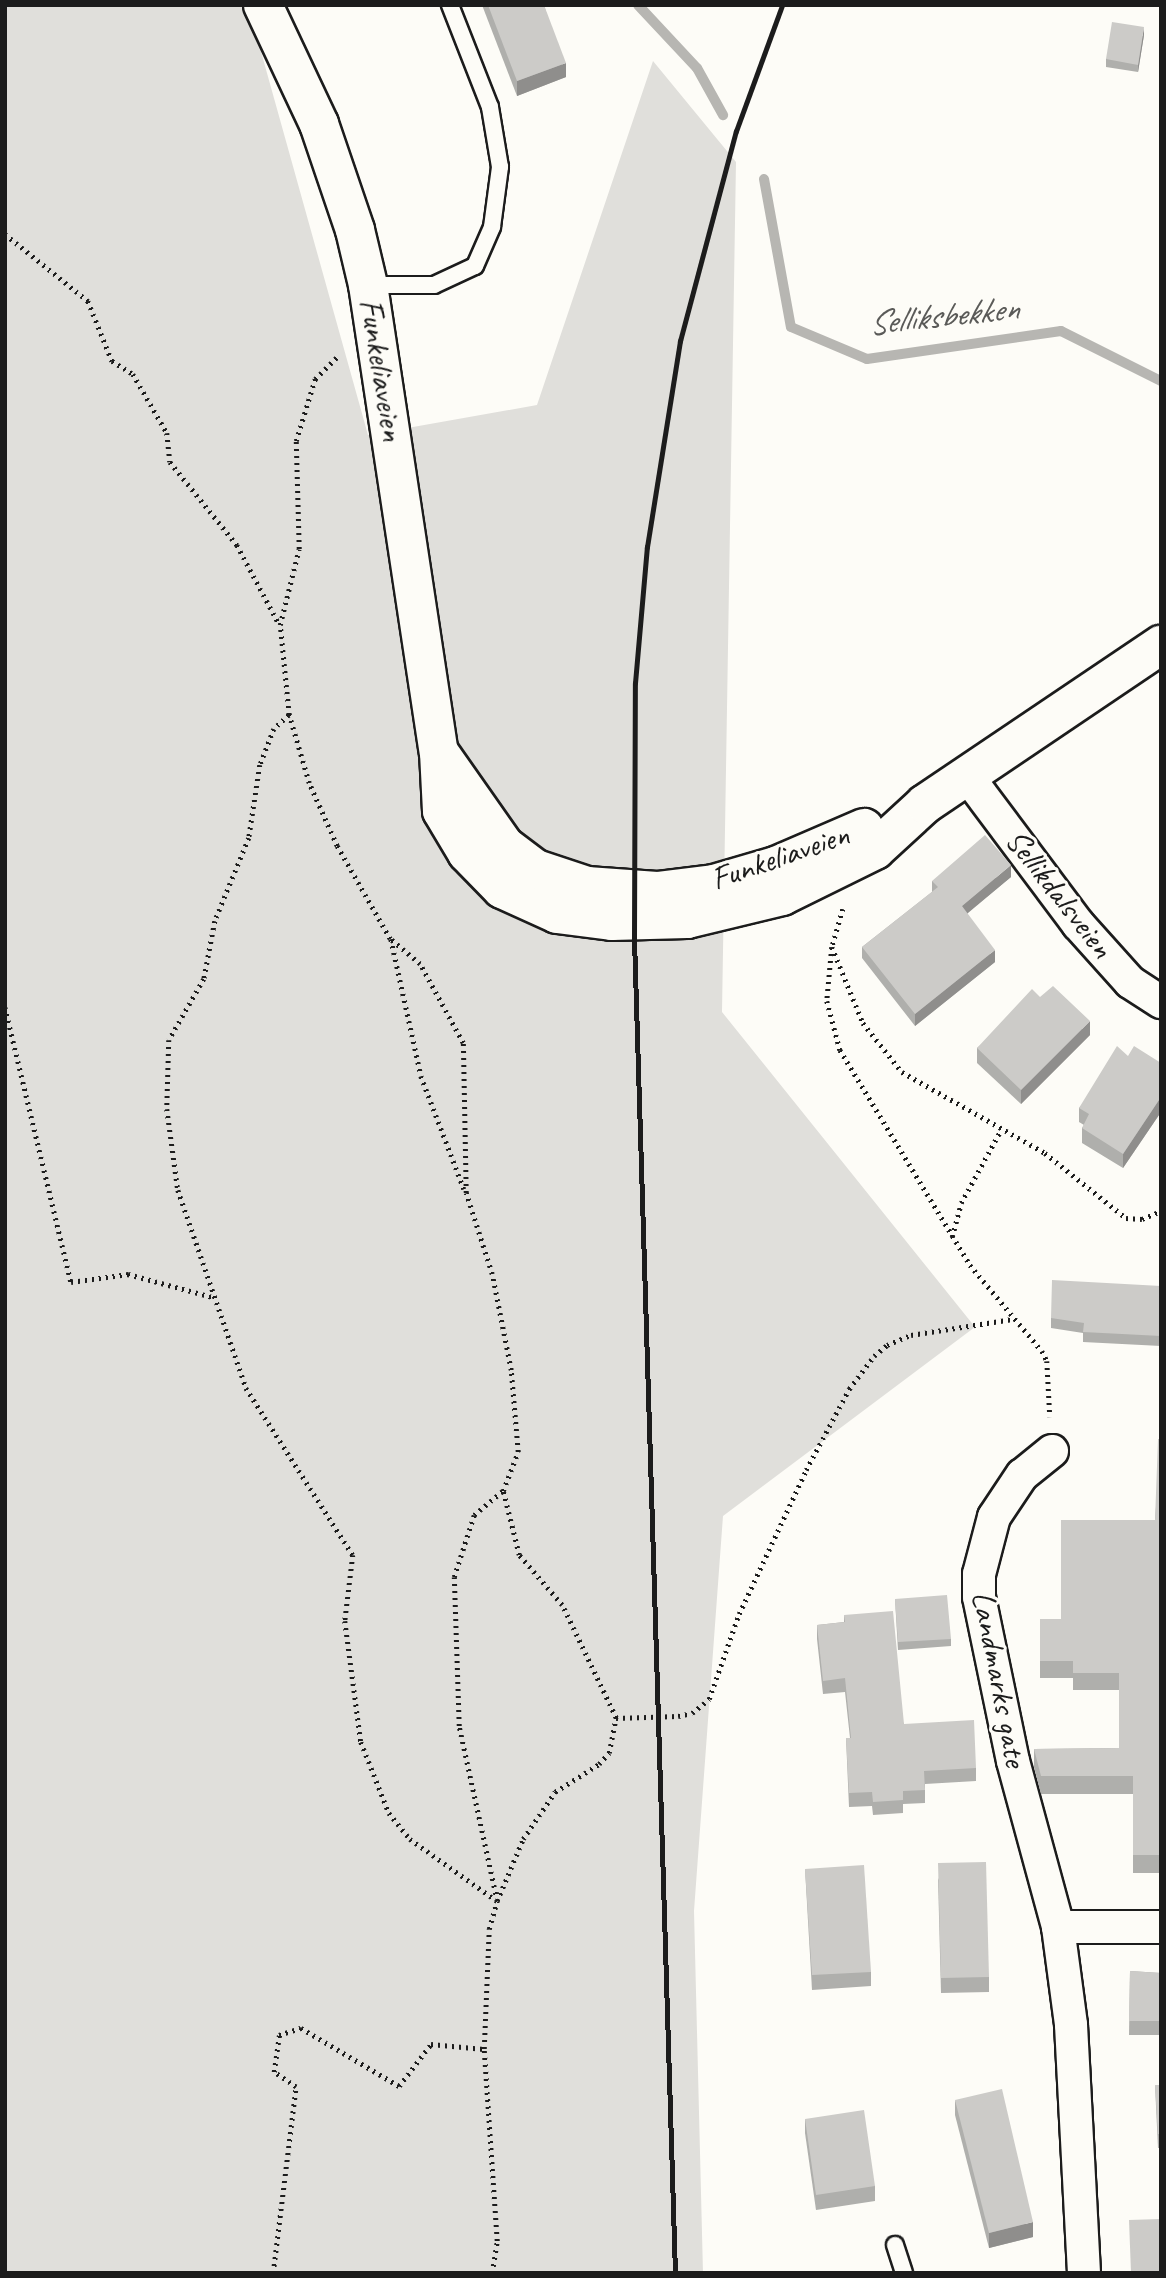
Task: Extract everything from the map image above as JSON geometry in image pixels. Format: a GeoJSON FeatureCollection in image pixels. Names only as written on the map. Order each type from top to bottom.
{"type":"FeatureCollection","features":[{"type":"Feature","properties":{"kind":"street","name":"Funkeliaveien"},"geometry":{"type":"LineString","coordinates":[[263,5],[319,124],[355,230],[368,285],[439,752],[442,811],[467,853],[502,889],[557,914],[637,921],[724,913],[782,895],[852,863],[875,850],[925,804]]}},
{"type":"Feature","properties":{"kind":"street","name":"Funkeliaveien"},"geometry":{"type":"LineString","coordinates":[[439,752],[471,804],[505,846],[536,869],[587,886],[657,891],[746,876],[925,804],[1161,645]]}},
{"type":"Feature","properties":{"kind":"street","name":"Sellikdalsveien"},"geometry":{"type":"LineString","coordinates":[[968,777],[1078,924],[1130,982],[1161,1002]]}},
{"type":"Feature","properties":{"kind":"street","name":"Landmarks gate"},"geometry":{"type":"LineString","coordinates":[[1052,1451],[1022,1475],[994,1517],[979,1574],[979,1597],[1013,1761],[1058,1927],[1071,2025],[1084,2273]]}},
{"type":"Feature","properties":{"kind":"street"},"geometry":{"type":"LineString","coordinates":[[1058,1927],[1161,1927]]}},
{"type":"Feature","properties":{"kind":"lane"},"geometry":{"type":"LineString","coordinates":[[368,285],[434,285],[475,266],[492,227],[500,167],[490,107],[450,5]]}},
{"type":"Feature","properties":{"kind":"lane"},"geometry":{"type":"LineString","coordinates":[[895,2245],[904,2273]]}},
{"type":"Feature","properties":{"kind":"path"},"geometry":{"type":"LineString","coordinates":[[5,234],[89,301],[112,361],[133,374],[167,433],[170,462],[237,545],[279,625]]}},
{"type":"Feature","properties":{"kind":"path"},"geometry":{"type":"LineString","coordinates":[[377,346],[328,362],[302,412],[295,469],[299,549],[279,625],[289,715],[309,783],[337,846],[390,939],[421,1076],[466,1193],[492,1274],[511,1370],[518,1452],[503,1491],[474,1515],[454,1577],[459,1726],[497,1901]]}},
{"type":"Feature","properties":{"kind":"path"},"geometry":{"type":"LineString","coordinates":[[289,715],[274,729],[260,765],[249,838],[215,921],[204,979],[169,1040],[167,1109],[178,1189],[246,1388],[353,1555],[345,1620],[359,1728],[389,1813],[410,1839],[497,1901]]}},
{"type":"Feature","properties":{"kind":"path"},"geometry":{"type":"LineString","coordinates":[[852,863],[832,947],[827,1002],[840,1050],[952,1238],[1047,1362],[1052,1451]]}},
{"type":"Feature","properties":{"kind":"path"},"geometry":{"type":"LineString","coordinates":[[390,939],[420,964],[463,1043],[466,1193]]}},
{"type":"Feature","properties":{"kind":"path"},"geometry":{"type":"LineString","coordinates":[[832,947],[863,1023],[889,1059],[923,1087],[1045,1153],[1126,1218],[1142,1219],[1161,1211]]}},
{"type":"Feature","properties":{"kind":"path"},"geometry":{"type":"LineString","coordinates":[[5,1007],[71,1282],[128,1274],[213,1297]]}},
{"type":"Feature","properties":{"kind":"path"},"geometry":{"type":"LineString","coordinates":[[952,1238],[961,1203],[1001,1130]]}},
{"type":"Feature","properties":{"kind":"path"},"geometry":{"type":"LineString","coordinates":[[615,1718],[678,1716],[692,1713],[709,1699],[739,1614],[806,1471],[849,1389],[874,1356],[911,1335],[1014,1318]]}},
{"type":"Feature","properties":{"kind":"path"},"geometry":{"type":"LineString","coordinates":[[492,2273],[497,2241],[484,2049],[489,1929],[497,1901],[523,1839],[555,1792],[599,1764],[609,1753],[615,1718],[562,1605],[519,1555],[503,1491]]}},
{"type":"Feature","properties":{"kind":"path"},"geometry":{"type":"LineString","coordinates":[[272,2272],[296,2087],[274,2072],[279,2035],[301,2028],[399,2086],[430,2044],[484,2049]]}},
{"type":"Feature","properties":{"kind":"shaded area"},"geometry":{"type":"Polygon","coordinates":[[[5,5],[248,5],[368,435],[537,405],[653,61],[736,162],[722,1012],[975,1327],[723,1516],[694,1911],[703,2273],[5,2273],[5,5]]]}},
{"type":"Feature","properties":{"kind":"building"},"geometry":{"type":"Polygon","coordinates":[[[488,5],[544,5],[566,63],[517,81],[488,5]]]}},
{"type":"Feature","properties":{"kind":"building"},"geometry":{"type":"Polygon","coordinates":[[[1112,22],[1144,27],[1138,65],[1106,59],[1112,22]]]}},
{"type":"Feature","properties":{"kind":"building"},"geometry":{"type":"Polygon","coordinates":[[[985,835],[1011,865],[962,906],[995,950],[915,1014],[862,947],[938,887],[932,881],[985,835]]]}},
{"type":"Feature","properties":{"kind":"building"},"geometry":{"type":"Polygon","coordinates":[[[1053,986],[1090,1021],[1021,1090],[977,1048],[1032,989],[1040,997],[1053,986]]]}},
{"type":"Feature","properties":{"kind":"building"},"geometry":{"type":"Polygon","coordinates":[[[1117,1046],[1128,1056],[1134,1046],[1161,1063],[1161,1097],[1123,1154],[1082,1128],[1089,1114],[1079,1108],[1117,1046]]]}},
{"type":"Feature","properties":{"kind":"building"},"geometry":{"type":"Polygon","coordinates":[[[1052,1280],[1161,1286],[1161,1336],[1083,1332],[1084,1323],[1051,1318],[1052,1280]]]}},
{"type":"Feature","properties":{"kind":"building"},"geometry":{"type":"Polygon","coordinates":[[[1158,1439],[1161,1439],[1161,1855],[1133,1855],[1133,1776],[1041,1776],[1034,1749],[1119,1748],[1119,1673],[1073,1673],[1073,1661],[1040,1661],[1040,1619],[1061,1619],[1061,1520],[1155,1520],[1158,1439]]]}},
{"type":"Feature","properties":{"kind":"building"},"geometry":{"type":"Polygon","coordinates":[[[947,1595],[951,1639],[898,1642],[895,1599],[947,1595]]]}},
{"type":"Feature","properties":{"kind":"building"},"geometry":{"type":"Polygon","coordinates":[[[893,1611],[904,1724],[974,1720],[976,1768],[924,1771],[925,1790],[903,1791],[903,1800],[873,1802],[872,1792],[849,1793],[846,1738],[851,1738],[845,1678],[823,1681],[817,1625],[845,1622],[844,1615],[893,1611]]]}},
{"type":"Feature","properties":{"kind":"building"},"geometry":{"type":"Polygon","coordinates":[[[986,1862],[989,1977],[941,1978],[938,1863],[986,1862]]]}},
{"type":"Feature","properties":{"kind":"building"},"geometry":{"type":"Polygon","coordinates":[[[864,1865],[871,1972],[812,1975],[805,1869],[864,1865]]]}},
{"type":"Feature","properties":{"kind":"building"},"geometry":{"type":"Polygon","coordinates":[[[1130,1971],[1161,1973],[1161,2021],[1129,2021],[1130,1971]]]}},
{"type":"Feature","properties":{"kind":"building"},"geometry":{"type":"Polygon","coordinates":[[[1155,2085],[1161,2085],[1161,2134],[1158,2134],[1155,2085]]]}},
{"type":"Feature","properties":{"kind":"building"},"geometry":{"type":"Polygon","coordinates":[[[1002,2089],[1033,2222],[989,2233],[955,2100],[1002,2089]]]}},
{"type":"Feature","properties":{"kind":"building"},"geometry":{"type":"Polygon","coordinates":[[[864,2110],[875,2186],[816,2195],[805,2119],[864,2110]]]}},
{"type":"Feature","properties":{"kind":"building"},"geometry":{"type":"Polygon","coordinates":[[[1161,2219],[1161,2273],[1131,2273],[1129,2220],[1161,2219]]]}},
{"type":"Feature","properties":{"kind":"waterway","name":"Selliksbekken"},"geometry":{"type":"LineString","coordinates":[[638,5],[697,68],[723,115]]}},
{"type":"Feature","properties":{"kind":"waterway","name":"Selliksbekken"},"geometry":{"type":"LineString","coordinates":[[764,179],[791,327],[867,359],[1061,331],[1161,381]]}},
{"type":"Feature","properties":{"kind":"railway"},"geometry":{"type":"LineString","coordinates":[[675,2273],[634,939],[635,683],[647,547],[680,341],[736,131],[782,5]]}}]}
